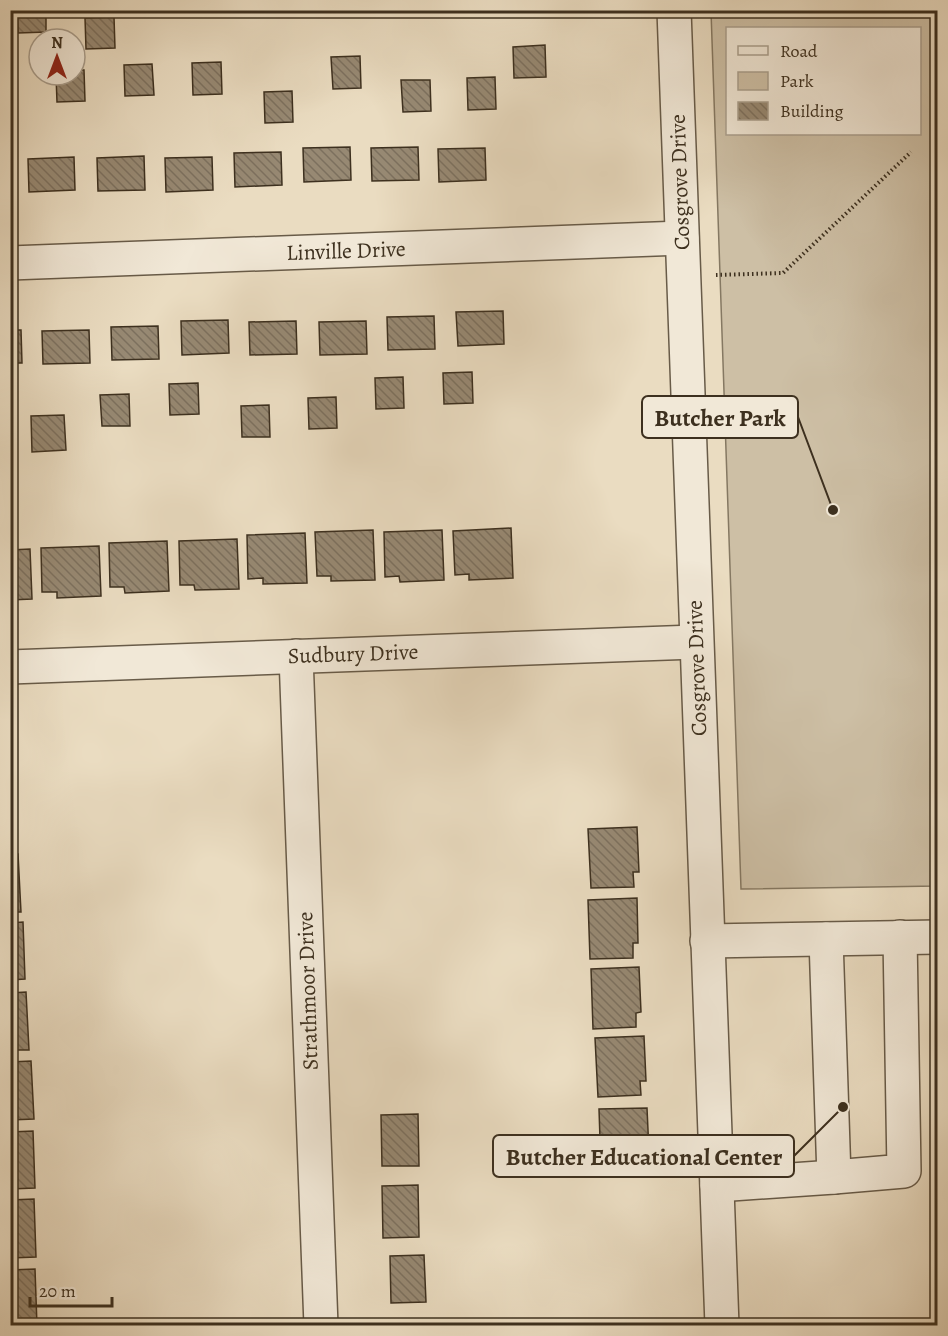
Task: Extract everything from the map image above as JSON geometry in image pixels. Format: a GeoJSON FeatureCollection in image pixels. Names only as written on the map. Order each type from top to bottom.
{"type":"FeatureCollection","features":[{"type":"Feature","properties":{"kind":"street","name":"Cosgrove Drive"},"geometry":{"type":"LineString","coordinates":[[674,10],[695,642],[722,1326]]}},
{"type":"Feature","properties":{"kind":"street","name":"Linville Drive"},"geometry":{"type":"LineString","coordinates":[[10,263],[682,238]]}},
{"type":"Feature","properties":{"kind":"street","name":"Sudbury Drive"},"geometry":{"type":"LineString","coordinates":[[10,667],[695,642]]}},
{"type":"Feature","properties":{"kind":"street","name":"Strathmoor Drive"},"geometry":{"type":"LineString","coordinates":[[296,656],[321,1326]]}},
{"type":"Feature","properties":{"kind":"street"},"geometry":{"type":"LineString","coordinates":[[717,1185],[904,1171],[900,937]]}},
{"type":"Feature","properties":{"kind":"street"},"geometry":{"type":"LineString","coordinates":[[707,941],[938,937]]}},
{"type":"Feature","properties":{"kind":"street"},"geometry":{"type":"LineString","coordinates":[[826,939],[834,1178]]}},
{"type":"Feature","properties":{"kind":"path"},"geometry":{"type":"LineString","coordinates":[[716,275],[783,273],[911,152]]}},
{"type":"Feature","properties":{"kind":"green space"},"geometry":{"type":"Polygon","coordinates":[[[711,11],[937,11],[937,886],[741,889],[711,11]]]}},
{"type":"Feature","properties":{"kind":"building"},"geometry":{"type":"Polygon","coordinates":[[[17,10],[46,10],[46,27],[27,27],[27,33],[18,33],[17,10]]]}},
{"type":"Feature","properties":{"kind":"building"},"geometry":{"type":"Polygon","coordinates":[[[292,10],[321,10],[321,11],[292,12],[292,10]]]}},
{"type":"Feature","properties":{"kind":"building"},"geometry":{"type":"Polygon","coordinates":[[[114,17],[115,48],[87,49],[85,18],[114,17]]]}},
{"type":"Feature","properties":{"kind":"building"},"geometry":{"type":"Polygon","coordinates":[[[545,45],[546,77],[514,78],[513,47],[545,45]]]}},
{"type":"Feature","properties":{"kind":"building"},"geometry":{"type":"Polygon","coordinates":[[[360,56],[361,88],[333,89],[331,57],[360,56]]]}},
{"type":"Feature","properties":{"kind":"building"},"geometry":{"type":"Polygon","coordinates":[[[221,62],[222,94],[193,95],[192,63],[221,62]]]}},
{"type":"Feature","properties":{"kind":"building"},"geometry":{"type":"Polygon","coordinates":[[[152,64],[154,95],[125,96],[124,65],[152,64]]]}},
{"type":"Feature","properties":{"kind":"building"},"geometry":{"type":"Polygon","coordinates":[[[495,77],[496,109],[468,110],[467,78],[495,77]]]}},
{"type":"Feature","properties":{"kind":"building"},"geometry":{"type":"Polygon","coordinates":[[[401,80],[430,80],[431,111],[403,112],[401,80]]]}},
{"type":"Feature","properties":{"kind":"building"},"geometry":{"type":"Polygon","coordinates":[[[56,87],[85,87],[85,101],[57,102],[56,87]]]}},
{"type":"Feature","properties":{"kind":"building"},"geometry":{"type":"Polygon","coordinates":[[[292,91],[293,122],[265,123],[264,92],[292,91]]]}},
{"type":"Feature","properties":{"kind":"building"},"geometry":{"type":"Polygon","coordinates":[[[10,108],[15,108],[16,139],[10,139],[10,108]]]}},
{"type":"Feature","properties":{"kind":"building"},"geometry":{"type":"Polygon","coordinates":[[[350,147],[351,180],[304,182],[303,148],[350,147]]]}},
{"type":"Feature","properties":{"kind":"building"},"geometry":{"type":"Polygon","coordinates":[[[418,147],[419,180],[372,181],[371,148],[418,147]]]}},
{"type":"Feature","properties":{"kind":"building"},"geometry":{"type":"Polygon","coordinates":[[[485,148],[486,180],[439,182],[438,149],[485,148]]]}},
{"type":"Feature","properties":{"kind":"building"},"geometry":{"type":"Polygon","coordinates":[[[281,152],[282,185],[235,187],[234,153],[281,152]]]}},
{"type":"Feature","properties":{"kind":"building"},"geometry":{"type":"Polygon","coordinates":[[[144,156],[145,190],[98,191],[97,158],[144,156]]]}},
{"type":"Feature","properties":{"kind":"building"},"geometry":{"type":"Polygon","coordinates":[[[74,157],[75,190],[29,192],[28,159],[74,157]]]}},
{"type":"Feature","properties":{"kind":"building"},"geometry":{"type":"Polygon","coordinates":[[[212,157],[213,190],[166,192],[165,158],[212,157]]]}},
{"type":"Feature","properties":{"kind":"building"},"geometry":{"type":"Polygon","coordinates":[[[503,311],[504,344],[458,346],[456,312],[503,311]]]}},
{"type":"Feature","properties":{"kind":"building"},"geometry":{"type":"Polygon","coordinates":[[[434,316],[435,349],[388,350],[387,317],[434,316]]]}},
{"type":"Feature","properties":{"kind":"building"},"geometry":{"type":"Polygon","coordinates":[[[228,320],[229,353],[182,355],[181,321],[228,320]]]}},
{"type":"Feature","properties":{"kind":"building"},"geometry":{"type":"Polygon","coordinates":[[[296,321],[297,354],[250,355],[249,322],[296,321]]]}},
{"type":"Feature","properties":{"kind":"building"},"geometry":{"type":"Polygon","coordinates":[[[366,321],[367,354],[320,355],[319,322],[366,321]]]}},
{"type":"Feature","properties":{"kind":"building"},"geometry":{"type":"Polygon","coordinates":[[[158,326],[159,359],[112,360],[111,327],[158,326]]]}},
{"type":"Feature","properties":{"kind":"building"},"geometry":{"type":"Polygon","coordinates":[[[10,330],[21,330],[22,363],[10,363],[10,330]]]}},
{"type":"Feature","properties":{"kind":"building"},"geometry":{"type":"Polygon","coordinates":[[[89,330],[90,363],[43,364],[42,331],[89,330]]]}},
{"type":"Feature","properties":{"kind":"building"},"geometry":{"type":"Polygon","coordinates":[[[472,372],[473,403],[444,404],[443,373],[472,372]]]}},
{"type":"Feature","properties":{"kind":"building"},"geometry":{"type":"Polygon","coordinates":[[[403,377],[404,408],[376,409],[375,378],[403,377]]]}},
{"type":"Feature","properties":{"kind":"building"},"geometry":{"type":"Polygon","coordinates":[[[198,383],[199,414],[170,415],[169,384],[198,383]]]}},
{"type":"Feature","properties":{"kind":"building"},"geometry":{"type":"Polygon","coordinates":[[[129,394],[130,426],[102,426],[100,395],[129,394]]]}},
{"type":"Feature","properties":{"kind":"building"},"geometry":{"type":"Polygon","coordinates":[[[336,397],[337,428],[309,429],[308,398],[336,397]]]}},
{"type":"Feature","properties":{"kind":"building"},"geometry":{"type":"Polygon","coordinates":[[[269,405],[270,437],[242,437],[241,406],[269,405]]]}},
{"type":"Feature","properties":{"kind":"building"},"geometry":{"type":"Polygon","coordinates":[[[64,415],[66,450],[32,452],[31,416],[64,415]]]}},
{"type":"Feature","properties":{"kind":"building"},"geometry":{"type":"Polygon","coordinates":[[[511,528],[513,578],[469,580],[469,574],[455,575],[453,531],[511,528]]]}},
{"type":"Feature","properties":{"kind":"building"},"geometry":{"type":"Polygon","coordinates":[[[373,530],[375,580],[331,581],[331,576],[317,576],[315,532],[373,530]]]}},
{"type":"Feature","properties":{"kind":"building"},"geometry":{"type":"Polygon","coordinates":[[[442,530],[444,580],[400,582],[399,576],[385,577],[384,532],[442,530]]]}},
{"type":"Feature","properties":{"kind":"building"},"geometry":{"type":"Polygon","coordinates":[[[305,533],[307,583],[263,584],[263,578],[248,579],[247,535],[305,533]]]}},
{"type":"Feature","properties":{"kind":"building"},"geometry":{"type":"Polygon","coordinates":[[[237,539],[239,589],[195,590],[194,585],[180,585],[179,541],[237,539]]]}},
{"type":"Feature","properties":{"kind":"building"},"geometry":{"type":"Polygon","coordinates":[[[167,541],[169,591],[125,593],[124,587],[110,587],[109,543],[167,541]]]}},
{"type":"Feature","properties":{"kind":"building"},"geometry":{"type":"Polygon","coordinates":[[[99,546],[101,596],[57,598],[57,592],[42,592],[41,548],[99,546]]]}},
{"type":"Feature","properties":{"kind":"building"},"geometry":{"type":"Polygon","coordinates":[[[30,549],[32,599],[10,600],[10,550],[30,549]]]}},
{"type":"Feature","properties":{"kind":"building"},"geometry":{"type":"Polygon","coordinates":[[[637,827],[639,872],[633,872],[634,887],[591,888],[588,829],[637,827]]]}},
{"type":"Feature","properties":{"kind":"building"},"geometry":{"type":"Polygon","coordinates":[[[18,854],[21,912],[10,912],[10,855],[18,854]]]}},
{"type":"Feature","properties":{"kind":"building"},"geometry":{"type":"Polygon","coordinates":[[[637,898],[638,943],[633,943],[633,958],[590,959],[588,900],[637,898]]]}},
{"type":"Feature","properties":{"kind":"building"},"geometry":{"type":"Polygon","coordinates":[[[23,922],[25,979],[10,980],[10,923],[23,922]]]}},
{"type":"Feature","properties":{"kind":"building"},"geometry":{"type":"Polygon","coordinates":[[[639,967],[641,1012],[636,1013],[636,1027],[593,1029],[591,969],[639,967]]]}},
{"type":"Feature","properties":{"kind":"building"},"geometry":{"type":"Polygon","coordinates":[[[26,992],[29,1050],[10,1050],[10,993],[26,992]]]}},
{"type":"Feature","properties":{"kind":"building"},"geometry":{"type":"Polygon","coordinates":[[[644,1036],[646,1081],[640,1081],[641,1095],[598,1097],[595,1038],[644,1036]]]}},
{"type":"Feature","properties":{"kind":"building"},"geometry":{"type":"Polygon","coordinates":[[[31,1061],[34,1119],[10,1120],[10,1062],[31,1061]]]}},
{"type":"Feature","properties":{"kind":"building"},"geometry":{"type":"Polygon","coordinates":[[[647,1108],[649,1152],[643,1152],[644,1167],[601,1169],[599,1109],[647,1108]]]}},
{"type":"Feature","properties":{"kind":"building"},"geometry":{"type":"Polygon","coordinates":[[[418,1114],[419,1166],[382,1166],[381,1115],[418,1114]]]}},
{"type":"Feature","properties":{"kind":"building"},"geometry":{"type":"Polygon","coordinates":[[[33,1131],[35,1188],[10,1189],[10,1132],[33,1131]]]}},
{"type":"Feature","properties":{"kind":"building"},"geometry":{"type":"Polygon","coordinates":[[[418,1185],[419,1237],[383,1238],[382,1186],[418,1185]]]}},
{"type":"Feature","properties":{"kind":"building"},"geometry":{"type":"Polygon","coordinates":[[[34,1199],[36,1257],[10,1258],[10,1200],[34,1199]]]}},
{"type":"Feature","properties":{"kind":"building"},"geometry":{"type":"Polygon","coordinates":[[[424,1255],[426,1302],[391,1303],[390,1256],[424,1255]]]}},
{"type":"Feature","properties":{"kind":"building"},"geometry":{"type":"Polygon","coordinates":[[[35,1269],[37,1326],[10,1326],[10,1270],[35,1269]]]}},
{"type":"Feature","properties":{"kind":"building"},"geometry":{"type":"Polygon","coordinates":[[[932,1269],[938,1269],[938,1326],[934,1326],[932,1269]]]}},
{"type":"Feature","properties":{"kind":"building"},"geometry":{"type":"Polygon","coordinates":[[[387,1324],[424,1324],[424,1326],[387,1326],[387,1324]]]}},
{"type":"Feature","properties":{"kind":"place","name":"Butcher Park"},"geometry":{"type":"Point","coordinates":[833,510]}},
{"type":"Feature","properties":{"kind":"place","name":"Butcher Educational Center"},"geometry":{"type":"Point","coordinates":[843,1107]}}]}
